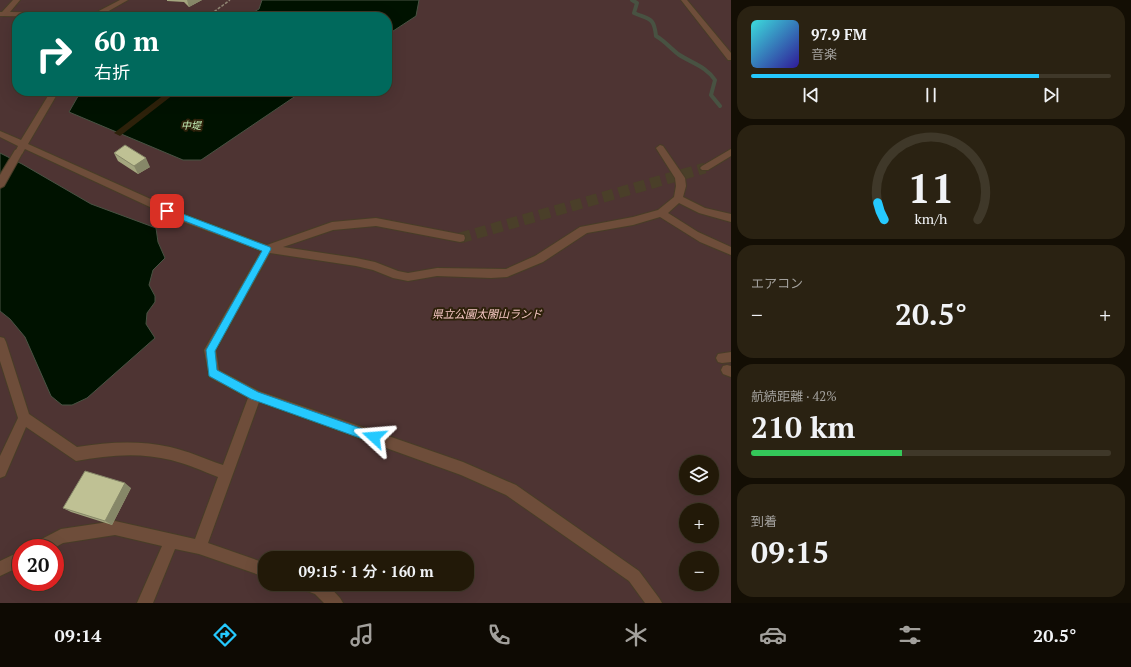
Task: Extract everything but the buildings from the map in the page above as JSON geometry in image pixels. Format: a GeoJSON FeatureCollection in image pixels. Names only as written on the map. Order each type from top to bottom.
{"type":"FeatureCollection","features":[{"type":"Feature","properties":{"kind":"street"},"geometry":{"type":"LineString","coordinates":[[0,184],[20,149]]}},
{"type":"Feature","properties":{"kind":"lane"},"geometry":{"type":"LineString","coordinates":[[2,14],[17,0]]}},
{"type":"Feature","properties":{"kind":"lane"},"geometry":{"type":"LineString","coordinates":[[103,12],[125,0]]}},
{"type":"Feature","properties":{"kind":"lane"},"geometry":{"type":"LineString","coordinates":[[684,0],[731,58]]}},
{"type":"Feature","properties":{"kind":"lane"},"geometry":{"type":"LineString","coordinates":[[2,14],[12,14]]}},
{"type":"Feature","properties":{"kind":"lane"},"geometry":{"type":"LineString","coordinates":[[20,149],[52,96]]}},
{"type":"Feature","properties":{"kind":"lane"},"geometry":{"type":"LineString","coordinates":[[0,134],[20,149],[181,217],[267,249],[356,262],[375,266],[397,275],[408,277],[437,272],[491,274],[507,273],[539,259],[584,230],[633,221],[661,213],[678,199],[681,186],[680,178],[660,148]]}},
{"type":"Feature","properties":{"kind":"lane"},"geometry":{"type":"LineString","coordinates":[[705,168],[731,152]]}},
{"type":"Feature","properties":{"kind":"lane"},"geometry":{"type":"LineString","coordinates":[[678,199],[702,211],[731,218]]}},
{"type":"Feature","properties":{"kind":"lane"},"geometry":{"type":"LineString","coordinates":[[661,213],[682,228],[721,248],[731,251]]}},
{"type":"Feature","properties":{"kind":"lane"},"geometry":{"type":"LineString","coordinates":[[460,238],[376,222],[332,226],[267,249],[210,350],[213,373],[255,395],[463,469],[511,490],[634,576],[654,603]]}},
{"type":"Feature","properties":{"kind":"lane"},"geometry":{"type":"LineString","coordinates":[[0,342],[24,418],[76,454],[96,450],[132,449],[164,452],[226,473]]}},
{"type":"Feature","properties":{"kind":"lane"},"geometry":{"type":"LineString","coordinates":[[199,547],[255,395]]}},
{"type":"Feature","properties":{"kind":"lane"},"geometry":{"type":"LineString","coordinates":[[0,470],[24,418]]}},
{"type":"Feature","properties":{"kind":"lane"},"geometry":{"type":"LineString","coordinates":[[56,539],[61,536],[115,528],[199,547],[258,568]]}},
{"type":"Feature","properties":{"kind":"lane"},"geometry":{"type":"LineString","coordinates":[[145,603],[171,541]]}},
{"type":"Feature","properties":{"kind":"lane"},"geometry":{"type":"LineString","coordinates":[[0,569],[12,563]]}},
{"type":"Feature","properties":{"kind":"lane"},"geometry":{"type":"LineString","coordinates":[[323,591],[336,603]]}},
{"type":"Feature","properties":{"kind":"path"},"geometry":{"type":"LineString","coordinates":[[214,12],[230,0]]}},
{"type":"Feature","properties":{"kind":"green space","name":"県立公園太閤山ランド"},"geometry":{"type":"Polygon","coordinates":[[[0,0],[731,0],[731,603],[0,603],[0,0]]]}},
{"type":"Feature","properties":{"kind":"water"},"geometry":{"type":"Polygon","coordinates":[[[262,0],[419,0],[416,16],[392,32],[392,12],[254,12],[259,9],[262,0]]]}},
{"type":"Feature","properties":{"kind":"water","name":"中堤"},"geometry":{"type":"Polygon","coordinates":[[[78,96],[296,96],[201,160],[183,160],[69,112],[78,96]]]}},
{"type":"Feature","properties":{"kind":"water"},"geometry":{"type":"Polygon","coordinates":[[[0,153],[91,204],[156,228],[158,242],[165,258],[153,270],[149,285],[155,296],[155,302],[147,313],[146,324],[155,338],[87,398],[72,405],[62,405],[51,396],[25,337],[10,319],[0,311],[0,153]]]}},
{"type":"Feature","properties":{"kind":"pier"},"geometry":{"type":"Polygon","coordinates":[[[162,96],[172,96],[120,136],[114,133],[162,96]]]}},
{"type":"Feature","properties":{"kind":"waterway"},"geometry":{"type":"LineString","coordinates":[[632,0],[637,3],[634,13],[647,18],[652,22],[656,36],[678,54],[703,68],[711,75],[715,80],[711,95],[720,106]]}},
{"type":"Feature","properties":{"kind":"tunnel"},"geometry":{"type":"LineString","coordinates":[[460,238],[705,168]]}},
{"type":"Feature","properties":{"kind":"route"},"geometry":{"type":"LineString","coordinates":[[167,211],[267,249],[210,350],[213,373],[255,395],[374,437]]}}]}
